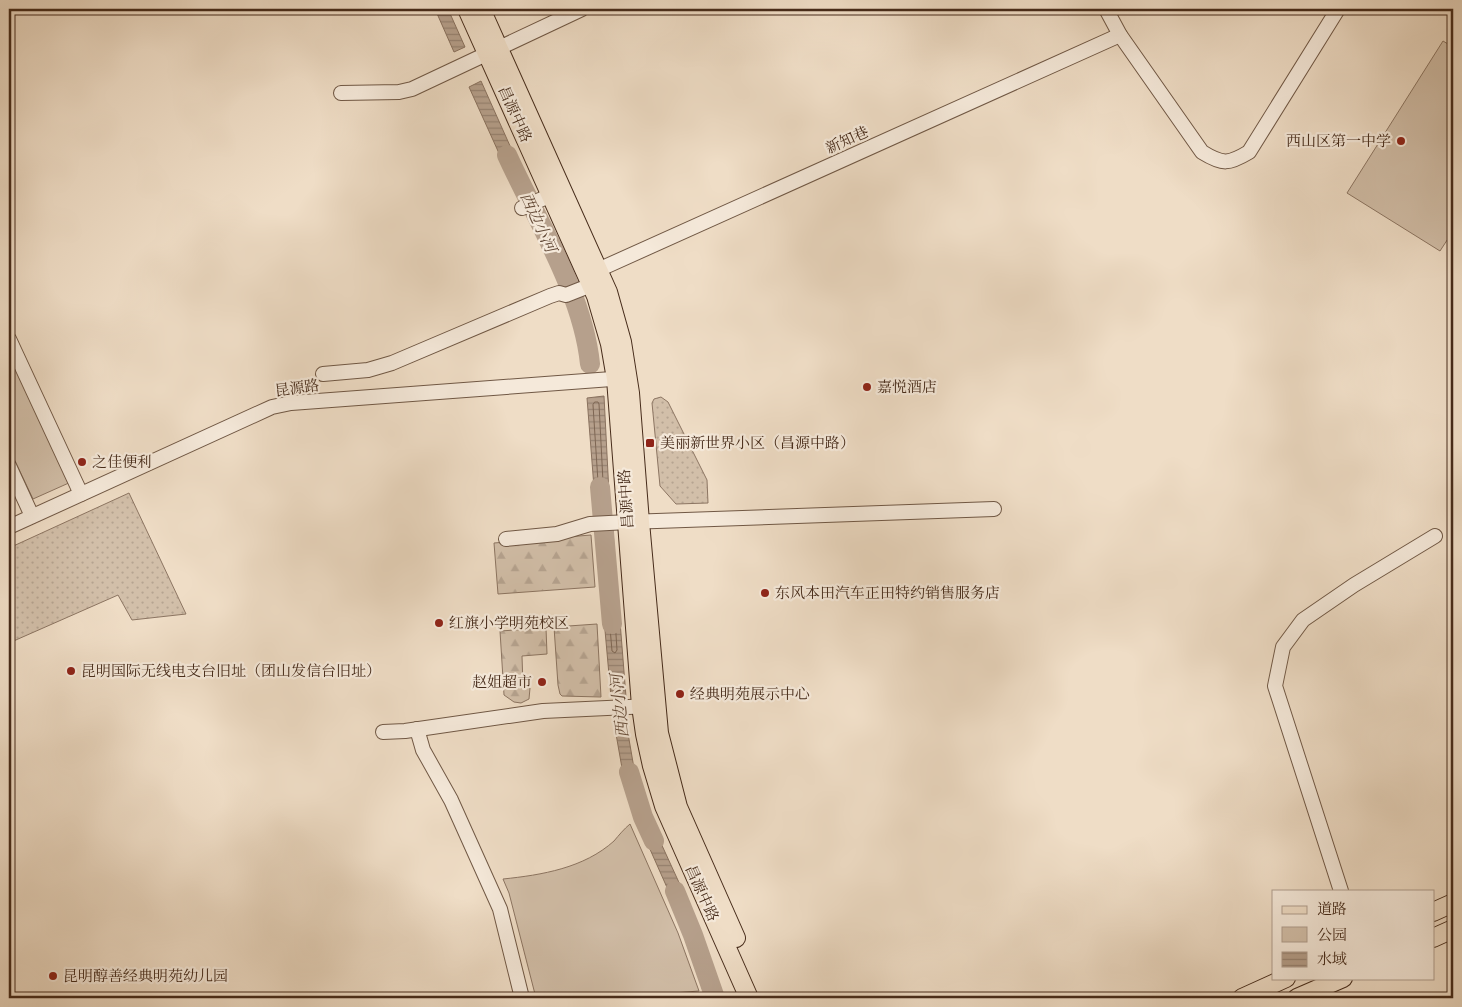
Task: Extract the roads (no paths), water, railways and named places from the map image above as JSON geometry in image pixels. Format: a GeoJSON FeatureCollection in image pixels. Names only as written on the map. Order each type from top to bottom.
{"type":"FeatureCollection","features":[{"type":"Feature","properties":{"kind":"main road","name":"昌源中路"},"geometry":{"type":"LineString","coordinates":[[467,9],[494,50],[595,278]]}},
{"type":"Feature","properties":{"kind":"main road","name":"昌源中路"},"geometry":{"type":"LineString","coordinates":[[481,9],[494,50],[549,196],[595,278],[608,292],[622,342],[617,378],[645,734],[664,806],[749,998]]}},
{"type":"Feature","properties":{"kind":"main road","name":"昌源中路"},"geometry":{"type":"LineString","coordinates":[[644,706],[659,733],[678,807],[762,998]]}},
{"type":"Feature","properties":{"kind":"main road"},"geometry":{"type":"LineString","coordinates":[[1434,912],[1453,903]]}},
{"type":"Feature","properties":{"kind":"main road"},"geometry":{"type":"LineString","coordinates":[[1434,938],[1453,930]]}},
{"type":"Feature","properties":{"kind":"main road"},"geometry":{"type":"LineString","coordinates":[[1242,998],[1282,980]]}},
{"type":"Feature","properties":{"kind":"main road"},"geometry":{"type":"LineString","coordinates":[[1297,998],[1338,980]]}},
{"type":"Feature","properties":{"kind":"street"},"geometry":{"type":"LineString","coordinates":[[341,94],[399,92],[423,85],[582,9]]}},
{"type":"Feature","properties":{"kind":"street"},"geometry":{"type":"LineString","coordinates":[[1106,9],[1120,35],[1202,152],[1215,160],[1233,162],[1249,152],[1338,9]]}},
{"type":"Feature","properties":{"kind":"street","name":"新知巷"},"geometry":{"type":"LineString","coordinates":[[322,374],[378,368],[550,296],[559,293],[566,295],[595,278],[1120,35]]}},
{"type":"Feature","properties":{"kind":"street"},"geometry":{"type":"LineString","coordinates":[[522,208],[549,196]]}},
{"type":"Feature","properties":{"kind":"street"},"geometry":{"type":"LineString","coordinates":[[9,339],[81,494]]}},
{"type":"Feature","properties":{"kind":"street","name":"昆源路"},"geometry":{"type":"LineString","coordinates":[[9,527],[272,407],[292,403],[617,378]]}},
{"type":"Feature","properties":{"kind":"street"},"geometry":{"type":"LineString","coordinates":[[9,466],[32,516]]}},
{"type":"Feature","properties":{"kind":"street"},"geometry":{"type":"LineString","coordinates":[[506,539],[557,534],[590,524],[994,510]]}},
{"type":"Feature","properties":{"kind":"street"},"geometry":{"type":"LineString","coordinates":[[1341,890],[1275,686],[1283,647],[1303,620],[1435,536]]}},
{"type":"Feature","properties":{"kind":"street"},"geometry":{"type":"LineString","coordinates":[[384,732],[543,711],[644,706]]}},
{"type":"Feature","properties":{"kind":"street"},"geometry":{"type":"LineString","coordinates":[[417,729],[423,750],[451,800],[500,909],[522,998]]}},
{"type":"Feature","properties":{"kind":"water"},"geometry":{"type":"Polygon","coordinates":[[[435,9],[448,9],[465,47],[454,52],[435,9]]]}},
{"type":"Feature","properties":{"kind":"water"},"geometry":{"type":"Polygon","coordinates":[[[481,81],[523,175],[512,182],[469,87],[481,81]]]}},
{"type":"Feature","properties":{"kind":"water"},"geometry":{"type":"Polygon","coordinates":[[[543,214],[575,283],[563,285],[532,219],[543,214]]]}},
{"type":"Feature","properties":{"kind":"water"},"geometry":{"type":"Polygon","coordinates":[[[581,298],[597,363],[586,364],[568,302],[581,298]]]}},
{"type":"Feature","properties":{"kind":"water"},"geometry":{"type":"Polygon","coordinates":[[[604,396],[610,513],[596,513],[587,398],[604,396]]]}},
{"type":"Feature","properties":{"kind":"water"},"geometry":{"type":"Polygon","coordinates":[[[613,529],[616,582],[601,585],[596,531],[613,529]]]}},
{"type":"Feature","properties":{"kind":"water"},"geometry":{"type":"Polygon","coordinates":[[[618,596],[626,697],[611,697],[602,597],[618,596]]]}},
{"type":"Feature","properties":{"kind":"water"},"geometry":{"type":"Polygon","coordinates":[[[625,716],[635,774],[643,795],[631,801],[622,768],[613,717],[625,716]]]}},
{"type":"Feature","properties":{"kind":"water"},"geometry":{"type":"Polygon","coordinates":[[[648,815],[693,913],[681,919],[637,820],[648,815]]]}},
{"type":"Feature","properties":{"kind":"water"},"geometry":{"type":"Polygon","coordinates":[[[700,932],[722,996],[716,998],[708,998],[687,938],[700,932]]]}},
{"type":"Feature","properties":{"kind":"waterway","name":"西边小河"},"geometry":{"type":"LineString","coordinates":[[507,155],[557,257],[568,284],[586,337],[590,364]]}},
{"type":"Feature","properties":{"kind":"waterway","name":"西边小河"},"geometry":{"type":"LineString","coordinates":[[600,487],[612,624]]}},
{"type":"Feature","properties":{"kind":"waterway","name":"西边小河"},"geometry":{"type":"LineString","coordinates":[[629,772],[643,817],[654,841]]}},
{"type":"Feature","properties":{"kind":"waterway","name":"西边小河"},"geometry":{"type":"LineString","coordinates":[[675,891],[715,998]]}},
{"type":"Feature","properties":{"kind":"place","name":"西山区第一中学"},"geometry":{"type":"Point","coordinates":[1401,141]}},
{"type":"Feature","properties":{"kind":"place","name":"嘉悦酒店"},"geometry":{"type":"Point","coordinates":[867,387]}},
{"type":"Feature","properties":{"kind":"place","name":"美丽新世界小区（昌源中路）"},"geometry":{"type":"Point","coordinates":[650,443]}},
{"type":"Feature","properties":{"kind":"place","name":"之佳便利"},"geometry":{"type":"Point","coordinates":[82,462]}},
{"type":"Feature","properties":{"kind":"place","name":"东风本田汽车正田特约销售服务店"},"geometry":{"type":"Point","coordinates":[765,593]}},
{"type":"Feature","properties":{"kind":"place","name":"红旗小学明苑校区"},"geometry":{"type":"Point","coordinates":[439,623]}},
{"type":"Feature","properties":{"kind":"place","name":"昆明国际无线电支台旧址（团山发信台旧址）"},"geometry":{"type":"Point","coordinates":[71,671]}},
{"type":"Feature","properties":{"kind":"place","name":"赵姐超市"},"geometry":{"type":"Point","coordinates":[542,682]}},
{"type":"Feature","properties":{"kind":"place","name":"经典明苑展示中心"},"geometry":{"type":"Point","coordinates":[680,694]}},
{"type":"Feature","properties":{"kind":"place","name":"昆明醇善经典明苑幼儿园"},"geometry":{"type":"Point","coordinates":[53,976]}}]}
